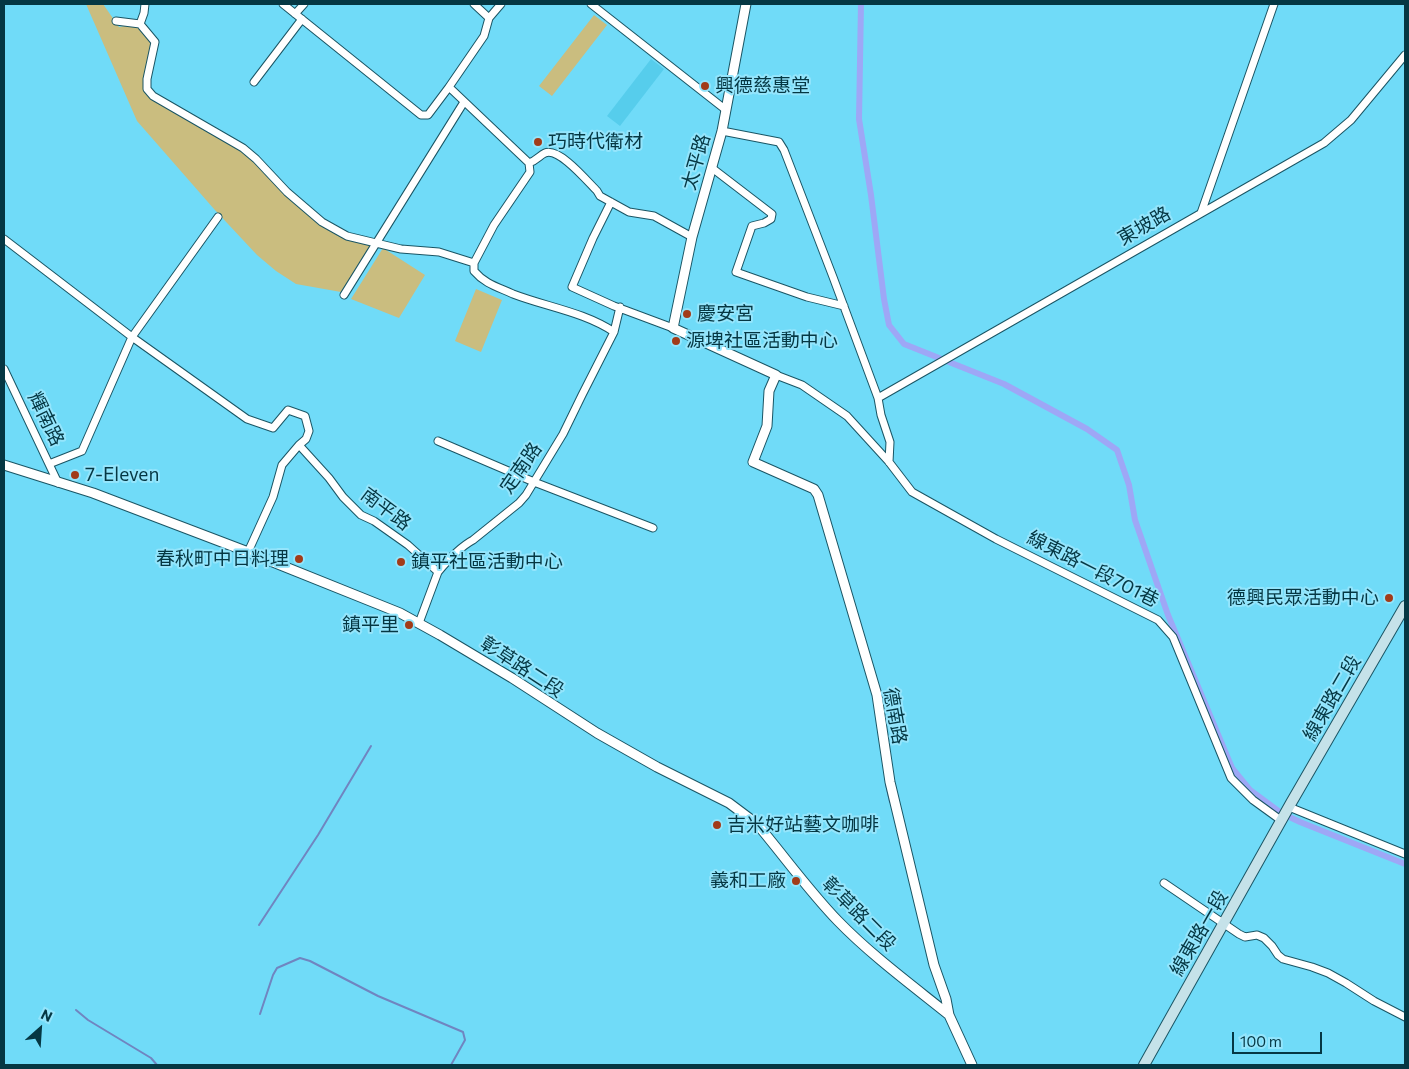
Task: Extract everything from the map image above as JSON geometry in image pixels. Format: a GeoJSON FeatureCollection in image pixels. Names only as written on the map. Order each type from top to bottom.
{"type":"FeatureCollection","features":[{"type":"Feature","properties":{"kind":"main road","name":"線東路二段"},"geometry":{"type":"LineString","coordinates":[[1283,819],[1405,606]]}},
{"type":"Feature","properties":{"kind":"main road","name":"線東路一段"},"geometry":{"type":"LineString","coordinates":[[1144,1065],[1283,819]]}},
{"type":"Feature","properties":{"kind":"street"},"geometry":{"type":"LineString","coordinates":[[140,24],[146,4]]}},
{"type":"Feature","properties":{"kind":"street"},"geometry":{"type":"LineString","coordinates":[[282,4],[421,115],[428,115],[449,87],[484,36],[489,18],[500,4]]}},
{"type":"Feature","properties":{"kind":"street"},"geometry":{"type":"LineString","coordinates":[[295,14],[304,4]]}},
{"type":"Feature","properties":{"kind":"street"},"geometry":{"type":"LineString","coordinates":[[474,4],[489,18]]}},
{"type":"Feature","properties":{"kind":"street"},"geometry":{"type":"LineString","coordinates":[[591,4],[726,110]]}},
{"type":"Feature","properties":{"kind":"street","name":"太平路"},"geometry":{"type":"LineString","coordinates":[[673,328],[692,238],[722,131],[746,4]]}},
{"type":"Feature","properties":{"kind":"street"},"geometry":{"type":"LineString","coordinates":[[1201,212],[1274,4]]}},
{"type":"Feature","properties":{"kind":"street"},"geometry":{"type":"LineString","coordinates":[[254,82],[302,19]]}},
{"type":"Feature","properties":{"kind":"street"},"geometry":{"type":"LineString","coordinates":[[116,21],[140,24],[155,42],[147,79],[147,89],[153,96],[243,148],[287,192],[322,222],[347,236],[401,249],[439,252],[474,263]]}},
{"type":"Feature","properties":{"kind":"street","name":"東坡路"},"geometry":{"type":"LineString","coordinates":[[878,398],[1324,143],[1351,120],[1405,55]]}},
{"type":"Feature","properties":{"kind":"street"},"geometry":{"type":"LineString","coordinates":[[449,87],[529,163],[530,172],[494,225],[474,263],[474,271],[487,283],[599,322],[614,332]]}},
{"type":"Feature","properties":{"kind":"street"},"geometry":{"type":"LineString","coordinates":[[344,295],[464,102]]}},
{"type":"Feature","properties":{"kind":"street"},"geometry":{"type":"LineString","coordinates":[[722,131],[779,142],[784,150],[878,398],[881,415],[890,442],[890,462]]}},
{"type":"Feature","properties":{"kind":"street"},"geometry":{"type":"LineString","coordinates":[[529,163],[536,161],[545,153],[555,152],[597,190],[600,196],[629,212],[654,216],[692,238]]}},
{"type":"Feature","properties":{"kind":"street"},"geometry":{"type":"LineString","coordinates":[[712,168],[772,214],[772,219],[752,226],[736,272],[807,297],[844,306]]}},
{"type":"Feature","properties":{"kind":"street"},"geometry":{"type":"LineString","coordinates":[[611,202],[572,287],[614,306],[673,328],[776,375]]}},
{"type":"Feature","properties":{"kind":"street"},"geometry":{"type":"LineString","coordinates":[[49,464],[82,451],[132,337],[218,217]]}},
{"type":"Feature","properties":{"kind":"street"},"geometry":{"type":"LineString","coordinates":[[4,240],[132,337],[247,419],[273,428],[288,410],[305,416],[309,431],[306,439],[282,465],[274,497],[248,552]]}},
{"type":"Feature","properties":{"kind":"street","name":"定南路"},"geometry":{"type":"LineString","coordinates":[[419,623],[438,572],[466,544],[519,503],[526,495],[563,434],[614,332],[620,307]]}},
{"type":"Feature","properties":{"kind":"street","name":"輝南路"},"geometry":{"type":"LineString","coordinates":[[4,369],[58,483]]}},
{"type":"Feature","properties":{"kind":"street","name":"德南路"},"geometry":{"type":"LineString","coordinates":[[776,375],[769,391],[767,426],[753,462],[814,489],[818,495],[877,695],[890,782],[934,965],[946,999],[949,1016]]}},
{"type":"Feature","properties":{"kind":"street","name":"線東路一段701巷"},"geometry":{"type":"LineString","coordinates":[[776,375],[802,386],[847,416],[890,462],[912,492],[996,538],[1158,620],[1172,637],[1231,778],[1253,800],[1283,819]]}},
{"type":"Feature","properties":{"kind":"street"},"geometry":{"type":"LineString","coordinates":[[438,441],[534,482],[653,528]]}},
{"type":"Feature","properties":{"kind":"street","name":"南平路"},"geometry":{"type":"LineString","coordinates":[[299,445],[361,515],[374,521],[408,545],[438,572]]}},
{"type":"Feature","properties":{"kind":"street","name":"彰草路二段"},"geometry":{"type":"LineString","coordinates":[[4,465],[93,493],[248,552],[400,613],[419,623],[512,678],[596,733],[729,804],[745,815],[757,824],[822,905],[838,922],[949,1016]]}},
{"type":"Feature","properties":{"kind":"street"},"geometry":{"type":"LineString","coordinates":[[1289,807],[1405,854]]}},
{"type":"Feature","properties":{"kind":"street"},"geometry":{"type":"LineString","coordinates":[[1164,883],[1245,937],[1256,935],[1264,938],[1281,958],[1286,961],[1328,973],[1405,1017]]}},
{"type":"Feature","properties":{"kind":"street"},"geometry":{"type":"LineString","coordinates":[[949,1016],[972,1065]]}},
{"type":"Feature","properties":{"kind":"shaded area"},"geometry":{"type":"Polygon","coordinates":[[[86,4],[103,4],[119,27],[140,23],[158,40],[147,76],[148,92],[235,139],[259,159],[293,196],[339,232],[374,244],[341,292],[296,284],[276,271],[257,255],[214,209],[137,121],[86,4]]]}},
{"type":"Feature","properties":{"kind":"shaded area"},"geometry":{"type":"Polygon","coordinates":[[[594,15],[607,25],[552,96],[539,86],[594,15]]]}},
{"type":"Feature","properties":{"kind":"shaded area"},"geometry":{"type":"Polygon","coordinates":[[[651,59],[664,69],[620,126],[607,116],[651,59]]]}},
{"type":"Feature","properties":{"kind":"shaded area"},"geometry":{"type":"Polygon","coordinates":[[[383,248],[425,275],[399,318],[351,299],[383,248]]]}},
{"type":"Feature","properties":{"kind":"shaded area"},"geometry":{"type":"Polygon","coordinates":[[[476,289],[502,300],[481,352],[455,341],[476,289]]]}},
{"type":"Feature","properties":{"kind":"waterway"},"geometry":{"type":"LineString","coordinates":[[861,4],[859,119],[889,325],[904,344],[1004,384],[1087,429],[1117,450],[1129,485],[1135,520],[1168,615],[1232,768],[1250,790],[1281,813],[1405,864]]}},
{"type":"Feature","properties":{"kind":"waterway"},"geometry":{"type":"LineString","coordinates":[[259,925],[318,835],[371,746]]}},
{"type":"Feature","properties":{"kind":"waterway"},"geometry":{"type":"LineString","coordinates":[[886,784],[890,802]]}},
{"type":"Feature","properties":{"kind":"waterway"},"geometry":{"type":"LineString","coordinates":[[260,1014],[277,968],[300,958],[310,961],[378,996],[463,1032],[465,1040],[451,1065]]}},
{"type":"Feature","properties":{"kind":"waterway"},"geometry":{"type":"LineString","coordinates":[[76,1010],[88,1020],[151,1058],[157,1065]]}},
{"type":"Feature","properties":{"kind":"place","name":"興德慈惠堂"},"geometry":{"type":"Point","coordinates":[705,86]}},
{"type":"Feature","properties":{"kind":"place","name":"巧時代衛材"},"geometry":{"type":"Point","coordinates":[538,142]}},
{"type":"Feature","properties":{"kind":"place","name":"慶安宮"},"geometry":{"type":"Point","coordinates":[687,314]}},
{"type":"Feature","properties":{"kind":"place","name":"源埤社區活動中心"},"geometry":{"type":"Point","coordinates":[676,341]}},
{"type":"Feature","properties":{"kind":"place","name":"7-Eleven"},"geometry":{"type":"Point","coordinates":[75,475]}},
{"type":"Feature","properties":{"kind":"place","name":"春秋町中日料理"},"geometry":{"type":"Point","coordinates":[299,559]}},
{"type":"Feature","properties":{"kind":"place","name":"鎮平社區活動中心"},"geometry":{"type":"Point","coordinates":[401,562]}},
{"type":"Feature","properties":{"kind":"place","name":"德興民眾活動中心"},"geometry":{"type":"Point","coordinates":[1389,598]}},
{"type":"Feature","properties":{"kind":"place","name":"鎮平里"},"geometry":{"type":"Point","coordinates":[409,625]}},
{"type":"Feature","properties":{"kind":"place","name":"吉米好站藝文咖啡"},"geometry":{"type":"Point","coordinates":[717,825]}},
{"type":"Feature","properties":{"kind":"place","name":"義和工廠"},"geometry":{"type":"Point","coordinates":[796,881]}}]}
